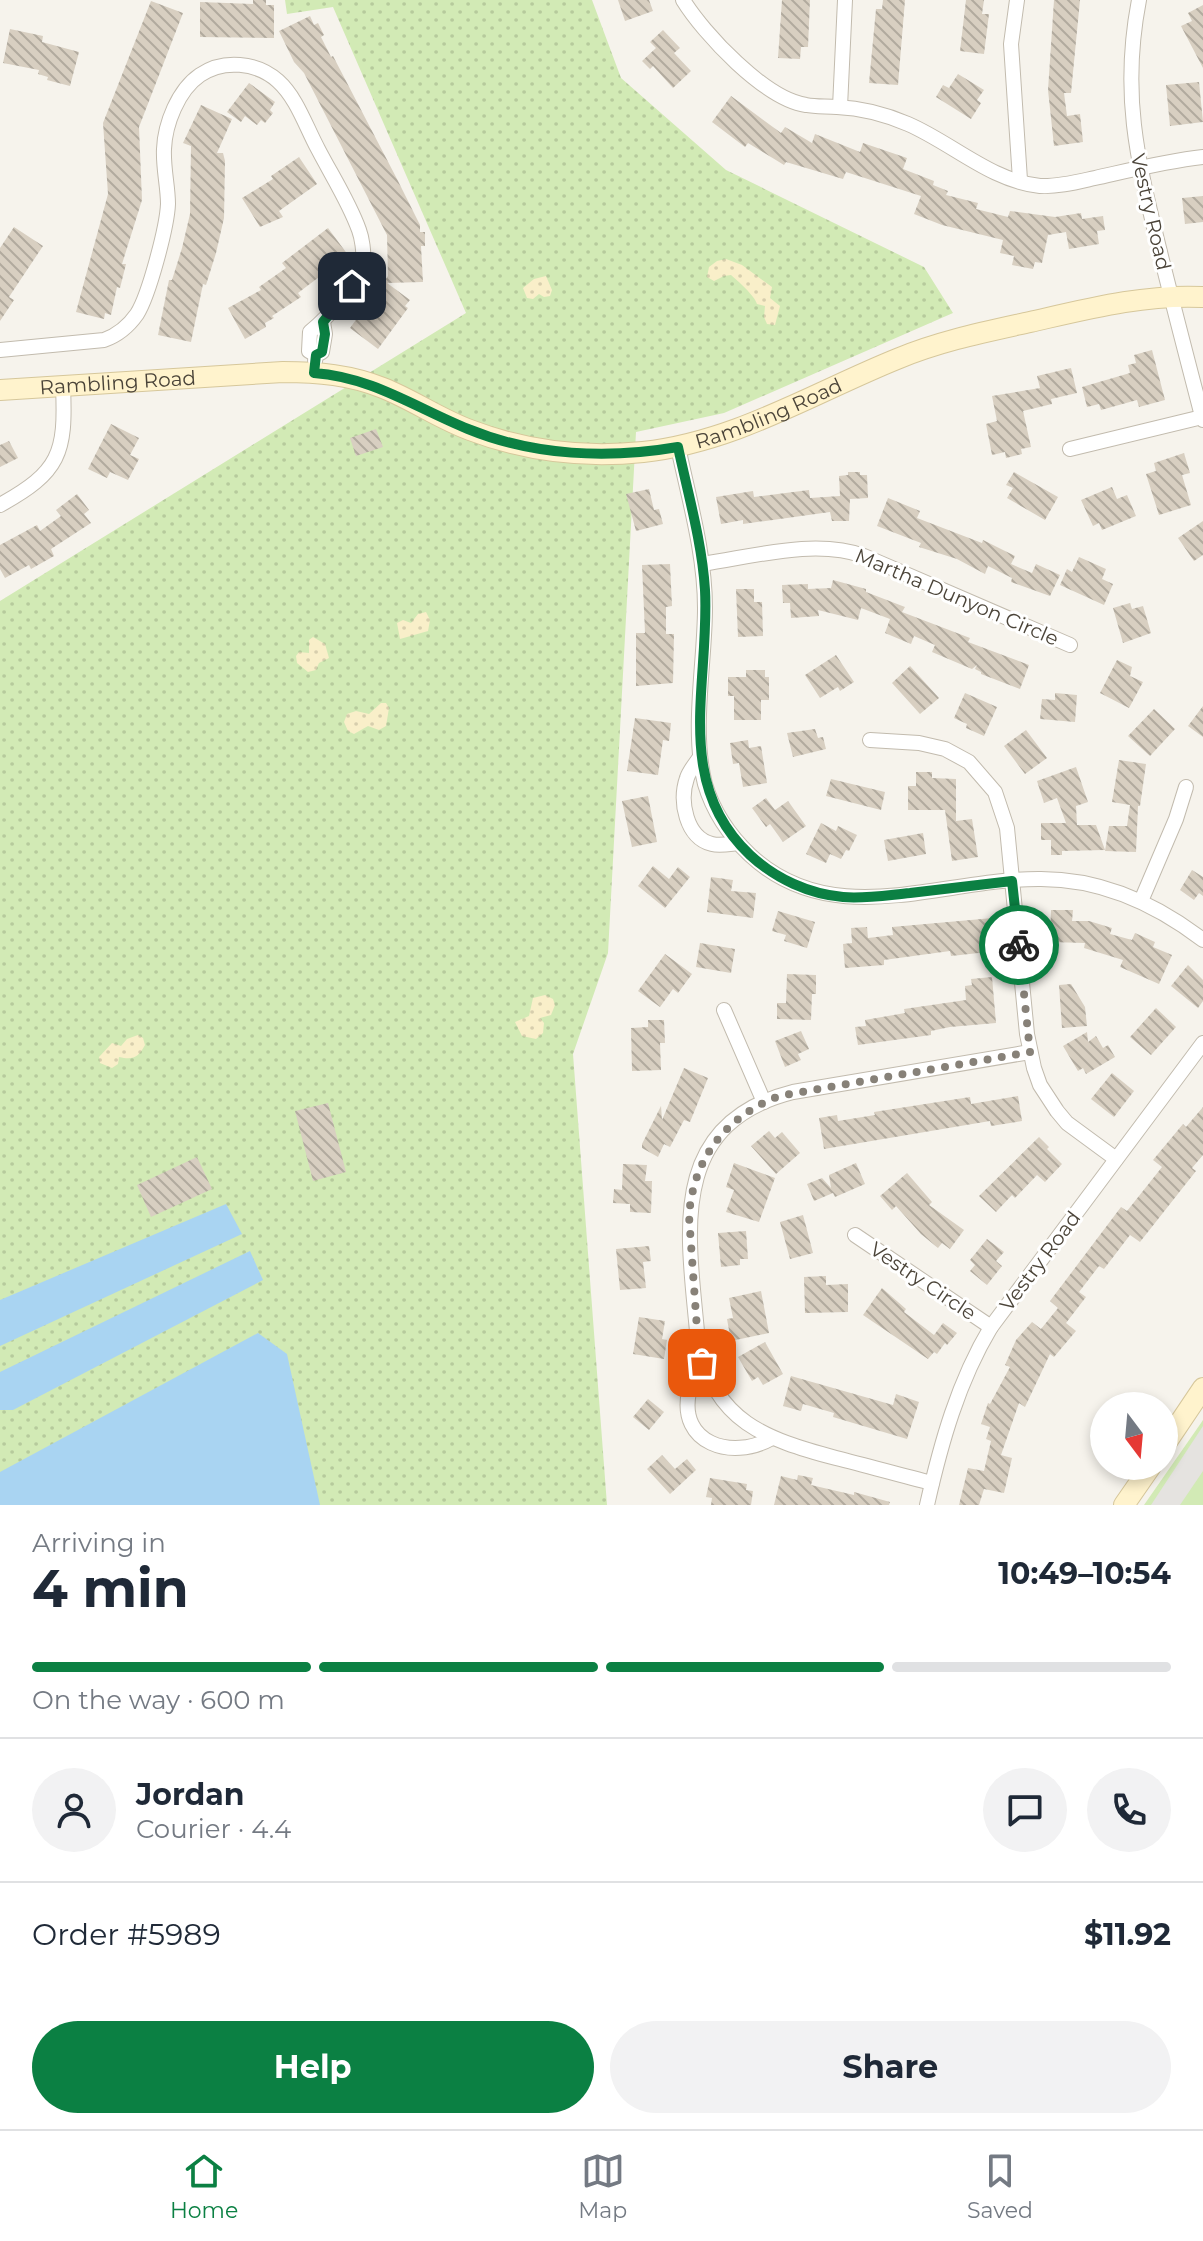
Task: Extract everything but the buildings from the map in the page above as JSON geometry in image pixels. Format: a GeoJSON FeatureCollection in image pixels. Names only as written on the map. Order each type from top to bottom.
{"type":"FeatureCollection","features":[{"type":"Feature","properties":{"kind":"street"},"geometry":{"type":"LineString","coordinates":[[683,0],[710,34],[765,86],[805,105],[840,107],[904,123],[933,136],[991,171],[1020,180],[1040,186],[1065,184],[1203,157]]}},
{"type":"Feature","properties":{"kind":"street"},"geometry":{"type":"LineString","coordinates":[[840,107],[845,0]]}},
{"type":"Feature","properties":{"kind":"street"},"geometry":{"type":"LineString","coordinates":[[1017,0],[1011,44],[1020,180]]}},
{"type":"Feature","properties":{"kind":"street","name":"Vestry Road"},"geometry":{"type":"LineString","coordinates":[[1139,0],[1133,29],[1130,85],[1140,169],[1203,418]]}},
{"type":"Feature","properties":{"kind":"street"},"geometry":{"type":"LineString","coordinates":[[0,350],[104,340],[116,336],[135,317],[156,258],[168,208],[164,151],[168,125],[181,95],[188,85],[210,69],[226,65],[253,66],[278,81],[295,105],[361,233],[363,262],[352,286],[323,322],[310,332],[309,351],[315,364]]}},
{"type":"Feature","properties":{"kind":"street","name":"Rambling Road"},"geometry":{"type":"LineString","coordinates":[[0,390],[283,372],[315,364],[366,382],[467,429],[528,446],[600,454],[642,452],[678,447],[747,426],[895,359],[947,341],[1089,309],[1203,297]]}},
{"type":"Feature","properties":{"kind":"street"},"geometry":{"type":"LineString","coordinates":[[0,505],[35,485],[56,458],[64,429],[63,387]]}},
{"type":"Feature","properties":{"kind":"street"},"geometry":{"type":"LineString","coordinates":[[1070,449],[1203,418]]}},
{"type":"Feature","properties":{"kind":"street"},"geometry":{"type":"LineString","coordinates":[[678,447],[702,564],[705,608],[700,757],[711,799],[738,843],[782,878],[812,891],[843,897],[875,897],[1012,881],[1040,879],[1075,882],[1109,889],[1141,901],[1167,914],[1203,940]]}},
{"type":"Feature","properties":{"kind":"street","name":"Martha Dunyon Circle"},"geometry":{"type":"LineString","coordinates":[[702,564],[814,548],[840,549],[864,556],[1070,645]]}},
{"type":"Feature","properties":{"kind":"street"},"geometry":{"type":"LineString","coordinates":[[870,740],[932,745],[958,755],[980,771],[995,792],[1005,816],[1030,1052],[1040,1085],[1067,1123],[1116,1159]]}},
{"type":"Feature","properties":{"kind":"street"},"geometry":{"type":"LineString","coordinates":[[700,757],[687,776],[684,790],[690,825],[695,834],[712,844],[738,843]]}},
{"type":"Feature","properties":{"kind":"street"},"geometry":{"type":"LineString","coordinates":[[1141,901],[1186,787]]}},
{"type":"Feature","properties":{"kind":"street"},"geometry":{"type":"LineString","coordinates":[[724,1010],[764,1102]]}},
{"type":"Feature","properties":{"kind":"street","name":"Vestry Road"},"geometry":{"type":"LineString","coordinates":[[927,1505],[962,1383],[991,1327],[1203,1043]]}},
{"type":"Feature","properties":{"kind":"street"},"geometry":{"type":"LineString","coordinates":[[932,1483],[770,1439],[723,1401],[702,1363],[698,1343],[689,1216],[693,1186],[714,1142],[737,1118],[764,1102],[793,1092],[1030,1052]]}},
{"type":"Feature","properties":{"kind":"street","name":"Vestry Circle"},"geometry":{"type":"LineString","coordinates":[[855,1235],[991,1327]]}},
{"type":"Feature","properties":{"kind":"street"},"geometry":{"type":"LineString","coordinates":[[702,1363],[692,1381],[687,1407],[690,1419],[702,1437],[718,1446],[737,1450],[770,1439]]}},
{"type":"Feature","properties":{"kind":"street"},"geometry":{"type":"LineString","coordinates":[[1178,1425],[1198,1396],[1203,1373]]}},
{"type":"Feature","properties":{"kind":"street"},"geometry":{"type":"LineString","coordinates":[[1124,1505],[1141,1480]]}},
{"type":"Feature","properties":{"kind":"green space"},"geometry":{"type":"Polygon","coordinates":[[[285,0],[592,0],[621,78],[726,170],[924,267],[953,313],[724,413],[636,432],[608,953],[573,1054],[607,1505],[0,1505],[0,601],[466,313],[333,7],[287,14],[285,0]]]}},
{"type":"Feature","properties":{"kind":"green space"},"geometry":{"type":"Polygon","coordinates":[[[1203,1420],[1203,1505],[1144,1505],[1161,1480],[1178,1480],[1178,1456],[1203,1420]]]}},
{"type":"Feature","properties":{"kind":"sand"},"geometry":{"type":"Polygon","coordinates":[[[726,259],[742,265],[772,287],[770,298],[780,306],[775,325],[767,324],[765,306],[757,304],[731,275],[714,281],[707,277],[709,267],[726,259]]]}},
{"type":"Feature","properties":{"kind":"sand"},"geometry":{"type":"Polygon","coordinates":[[[546,276],[552,290],[550,296],[539,294],[533,299],[527,298],[523,288],[534,279],[546,276]]]}},
{"type":"Feature","properties":{"kind":"sand"},"geometry":{"type":"Polygon","coordinates":[[[426,612],[430,620],[428,631],[400,639],[397,623],[403,620],[411,623],[418,614],[426,612]]]}},
{"type":"Feature","properties":{"kind":"sand"},"geometry":{"type":"Polygon","coordinates":[[[313,637],[325,644],[329,658],[319,663],[316,670],[308,672],[297,663],[296,656],[299,652],[309,653],[309,640],[313,637]]]}},
{"type":"Feature","properties":{"kind":"sand"},"geometry":{"type":"Polygon","coordinates":[[[381,703],[386,703],[389,708],[386,726],[379,730],[368,726],[354,734],[348,731],[344,722],[347,714],[356,711],[369,714],[381,703]]]}},
{"type":"Feature","properties":{"kind":"sand"},"geometry":{"type":"Polygon","coordinates":[[[545,995],[553,999],[555,1005],[551,1015],[540,1018],[544,1023],[543,1033],[536,1039],[522,1036],[515,1022],[529,1016],[533,998],[545,995]]]}},
{"type":"Feature","properties":{"kind":"sand"},"geometry":{"type":"Polygon","coordinates":[[[138,1035],[145,1045],[137,1055],[132,1058],[119,1057],[118,1064],[112,1068],[100,1063],[99,1057],[112,1043],[121,1046],[127,1039],[138,1035]]]}},
{"type":"Feature","properties":{"kind":"shaded area"},"geometry":{"type":"Polygon","coordinates":[[[1203,1426],[1203,1471],[1180,1505],[1151,1505],[1167,1480],[1178,1480],[1178,1464],[1203,1426]]]}},
{"type":"Feature","properties":{"kind":"water"},"geometry":{"type":"Polygon","coordinates":[[[226,1204],[242,1234],[0,1346],[0,1300],[226,1204]]]}},
{"type":"Feature","properties":{"kind":"water"},"geometry":{"type":"Polygon","coordinates":[[[250,1251],[263,1280],[13,1410],[0,1410],[0,1372],[250,1251]]]}},
{"type":"Feature","properties":{"kind":"water"},"geometry":{"type":"Polygon","coordinates":[[[258,1333],[287,1354],[320,1505],[0,1505],[0,1472],[258,1333]]]}},
{"type":"Feature","properties":{"kind":"way so far"},"geometry":{"type":"LineString","coordinates":[[702,1363],[689,1216],[698,1171],[714,1142],[750,1109],[793,1092],[1030,1052],[1019,945]]}},
{"type":"Feature","properties":{"kind":"route"},"geometry":{"type":"LineString","coordinates":[[352,286],[323,322],[325,340],[322,352],[316,355],[314,373],[366,382],[467,429],[540,449],[621,454],[678,447],[705,587],[700,757],[705,783],[717,814],[755,860],[796,885],[843,897],[875,897],[1012,881],[1019,945]]}}]}
